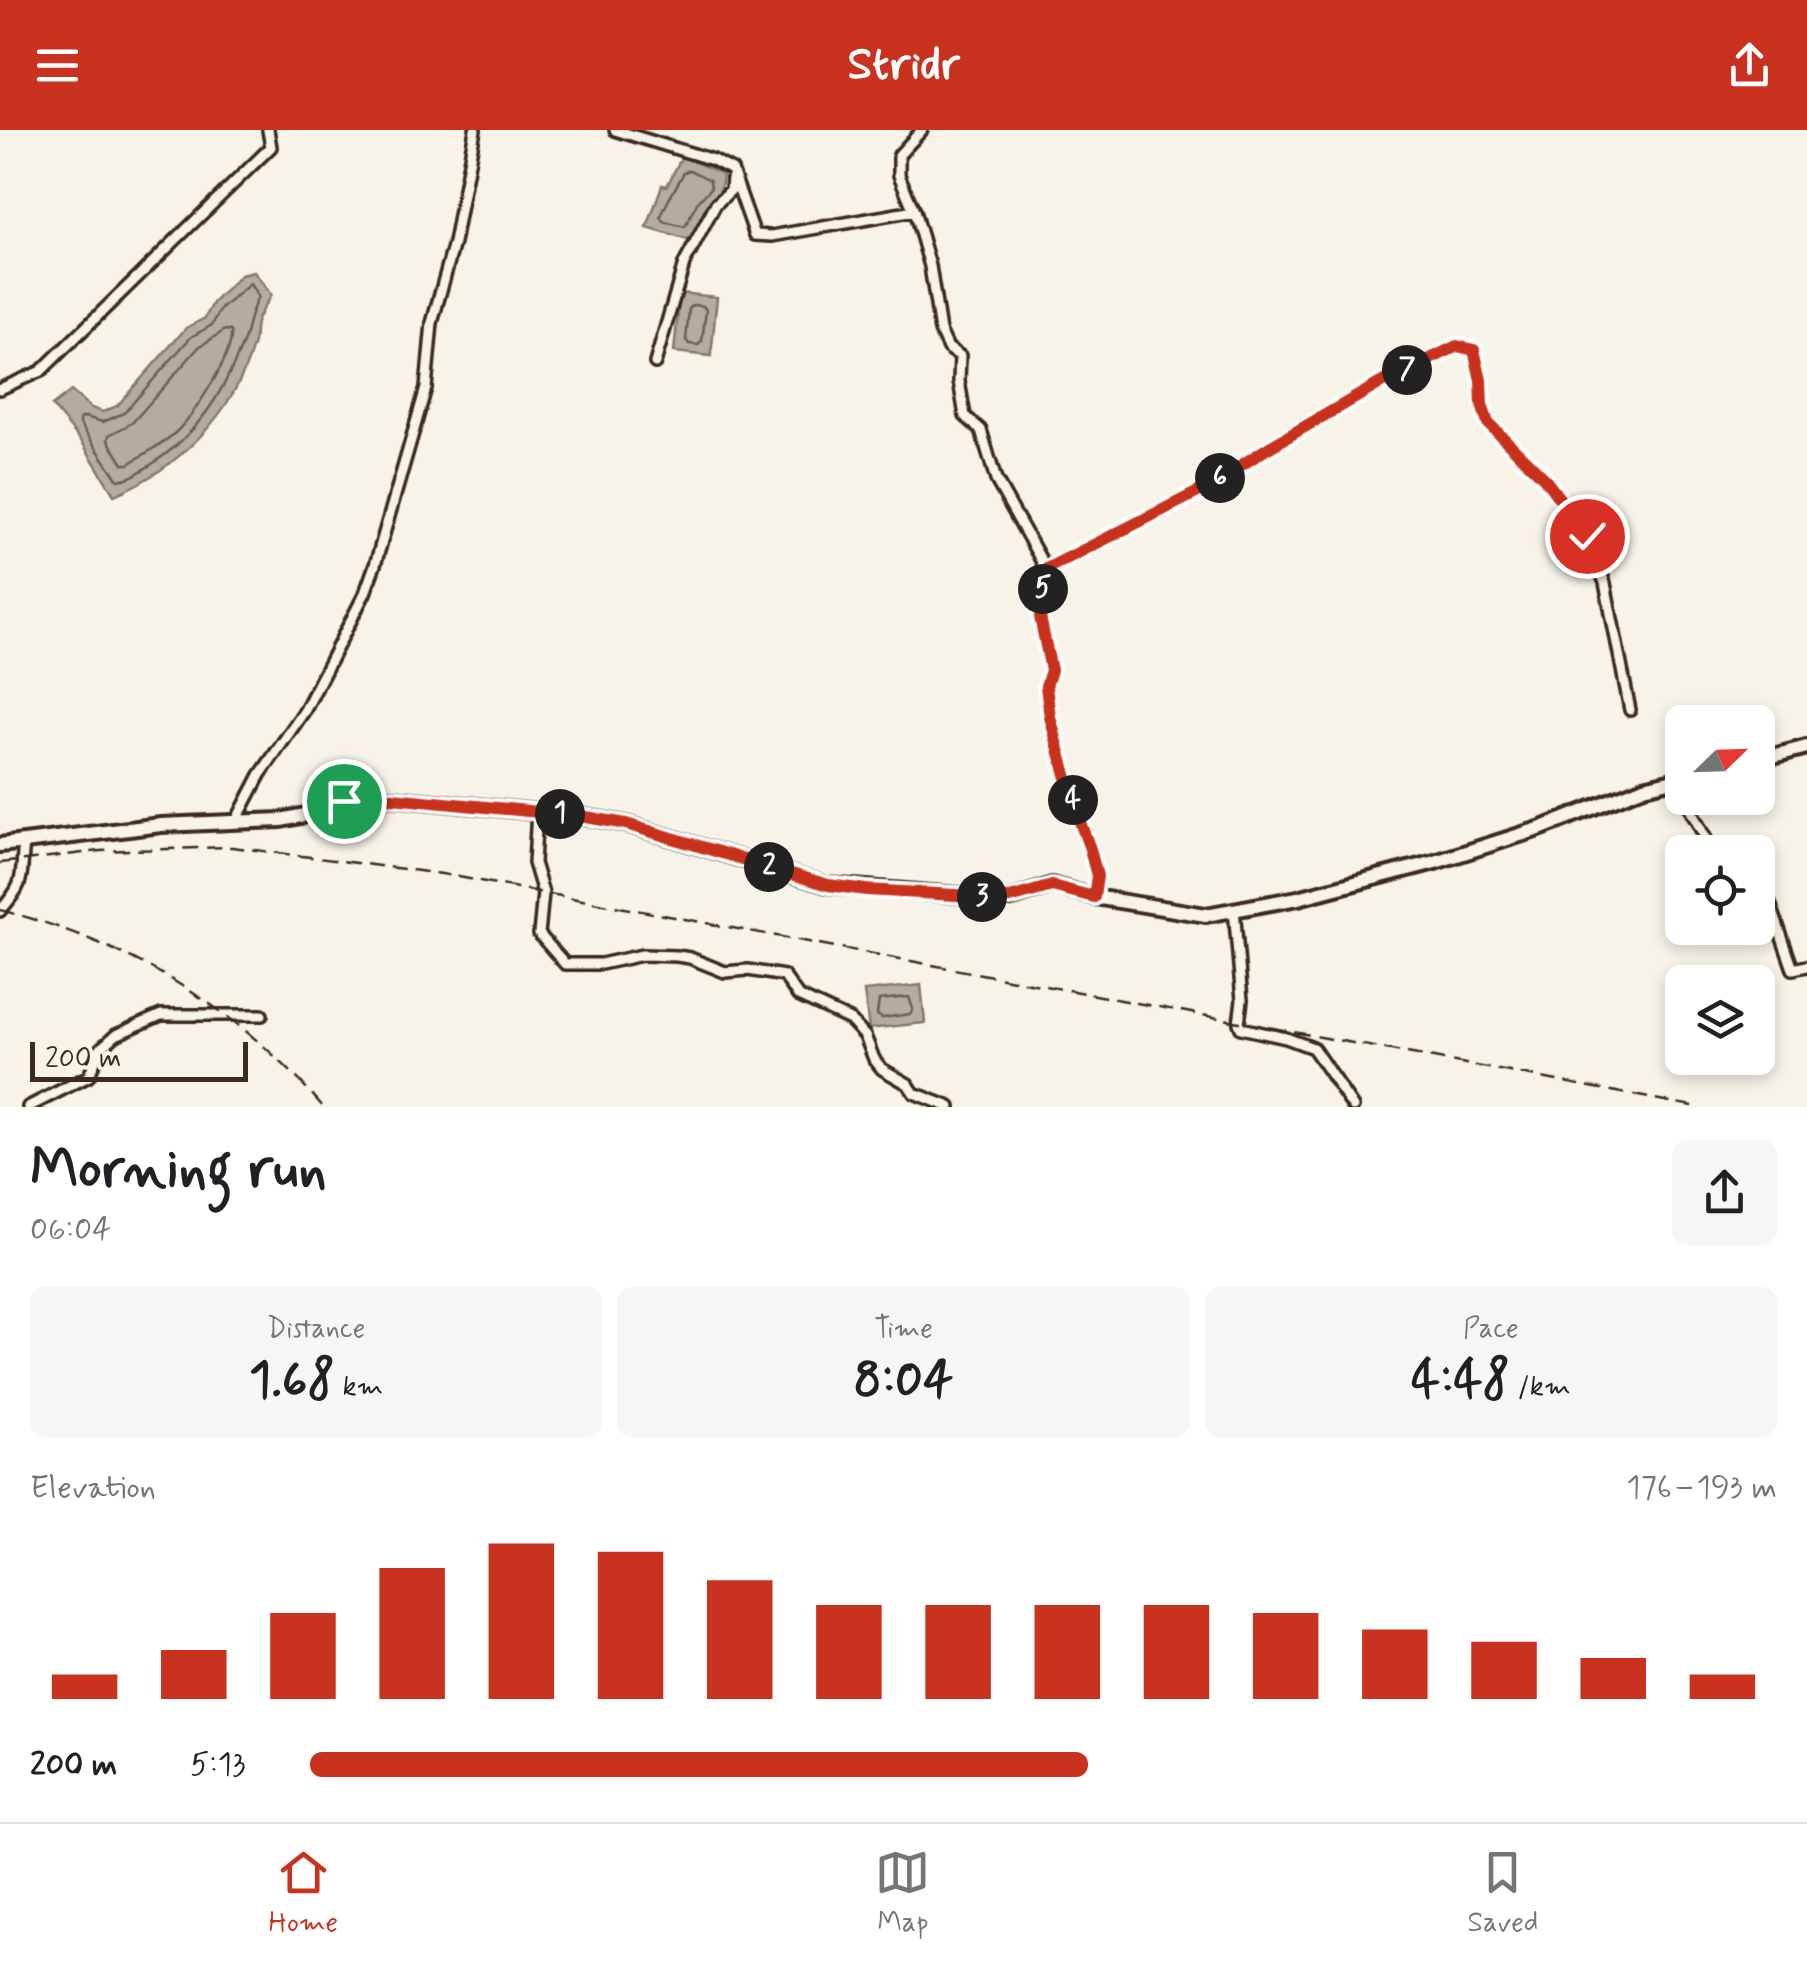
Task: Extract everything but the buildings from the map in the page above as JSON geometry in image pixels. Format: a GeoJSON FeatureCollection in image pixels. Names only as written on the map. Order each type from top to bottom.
{"type":"FeatureCollection","features":[{"type":"Feature","properties":{"kind":"main road"},"geometry":{"type":"LineString","coordinates":[[1775,756],[1807,748]]}},
{"type":"Feature","properties":{"kind":"main road"},"geometry":{"type":"LineString","coordinates":[[0,845],[107,830],[300,817],[363,797],[626,824],[828,885],[1010,898],[1052,886],[1094,897],[1206,915],[1298,898],[1435,862],[1542,828],[1665,782]]}},
{"type":"Feature","properties":{"kind":"street"},"geometry":{"type":"LineString","coordinates":[[0,389],[41,370],[126,291],[271,147],[268,130]]}},
{"type":"Feature","properties":{"kind":"street"},"geometry":{"type":"LineString","coordinates":[[236,820],[260,775],[305,710],[375,564],[426,388],[432,322],[454,243],[475,130]]}},
{"type":"Feature","properties":{"kind":"street"},"geometry":{"type":"LineString","coordinates":[[615,130],[713,160],[732,170],[755,235],[772,236],[914,211]]}},
{"type":"Feature","properties":{"kind":"street"},"geometry":{"type":"LineString","coordinates":[[922,130],[899,156],[900,175],[930,266],[940,331],[948,348],[960,356],[959,381],[965,416],[981,430],[996,480],[1046,569],[1040,617],[1051,670],[1046,686],[1050,717],[1097,876],[1094,897]]}},
{"type":"Feature","properties":{"kind":"street"},"geometry":{"type":"LineString","coordinates":[[655,364],[684,264],[716,204],[731,190],[732,170]]}},
{"type":"Feature","properties":{"kind":"street"},"geometry":{"type":"LineString","coordinates":[[1046,569],[1206,488],[1379,384],[1457,346],[1474,350],[1488,423],[1544,478],[1587,536],[1605,583],[1630,710]]}},
{"type":"Feature","properties":{"kind":"street"},"geometry":{"type":"LineString","coordinates":[[537,812],[534,862],[542,893],[539,934],[560,961],[601,964],[642,955],[686,957],[725,972],[748,970],[784,976],[798,996],[850,1020],[865,1036],[882,1068],[908,1084],[914,1093],[950,1107]]}},
{"type":"Feature","properties":{"kind":"street"},"geometry":{"type":"LineString","coordinates":[[0,911],[19,889],[24,874],[24,841]]}},
{"type":"Feature","properties":{"kind":"street"},"geometry":{"type":"LineString","coordinates":[[1234,909],[1242,1028],[1313,1048],[1353,1107]]}},
{"type":"Feature","properties":{"kind":"street"},"geometry":{"type":"LineString","coordinates":[[1775,919],[1793,969],[1807,966]]}},
{"type":"Feature","properties":{"kind":"street"},"geometry":{"type":"LineString","coordinates":[[28,1107],[88,1076],[98,1050],[116,1035],[161,1015],[262,1015]]}},
{"type":"Feature","properties":{"kind":"water"},"geometry":{"type":"Polygon","coordinates":[[[682,156],[723,174],[720,194],[705,208],[691,241],[647,228],[662,185],[667,186],[682,156]]]}},
{"type":"Feature","properties":{"kind":"water"},"geometry":{"type":"Polygon","coordinates":[[[254,272],[271,295],[257,319],[253,346],[232,395],[181,454],[138,484],[114,495],[82,442],[52,406],[71,391],[91,408],[103,412],[117,406],[186,328],[205,318],[213,303],[241,275],[254,272]]]}},
{"type":"Feature","properties":{"kind":"water"},"geometry":{"type":"Polygon","coordinates":[[[680,293],[717,297],[711,356],[674,352],[680,293]]]}},
{"type":"Feature","properties":{"kind":"water"},"geometry":{"type":"Polygon","coordinates":[[[921,985],[925,1023],[869,1029],[864,991],[921,985]]]}},
{"type":"Feature","properties":{"kind":"railway"},"geometry":{"type":"LineString","coordinates":[[0,863],[100,851],[232,847],[442,874],[1698,1107]]}},
{"type":"Feature","properties":{"kind":"railway"},"geometry":{"type":"LineString","coordinates":[[0,910],[92,940],[177,983],[255,1039],[323,1107]]}},
{"type":"Feature","properties":{"kind":"route"},"geometry":{"type":"LineString","coordinates":[[344,801],[392,798],[580,816],[626,824],[828,885],[866,890],[1010,898],[1041,886],[1052,886],[1094,897],[1097,876],[1050,717],[1046,686],[1051,670],[1040,617],[1046,569],[1206,488],[1379,384],[1457,346],[1474,350],[1488,423],[1544,478],[1587,536]]}}]}
